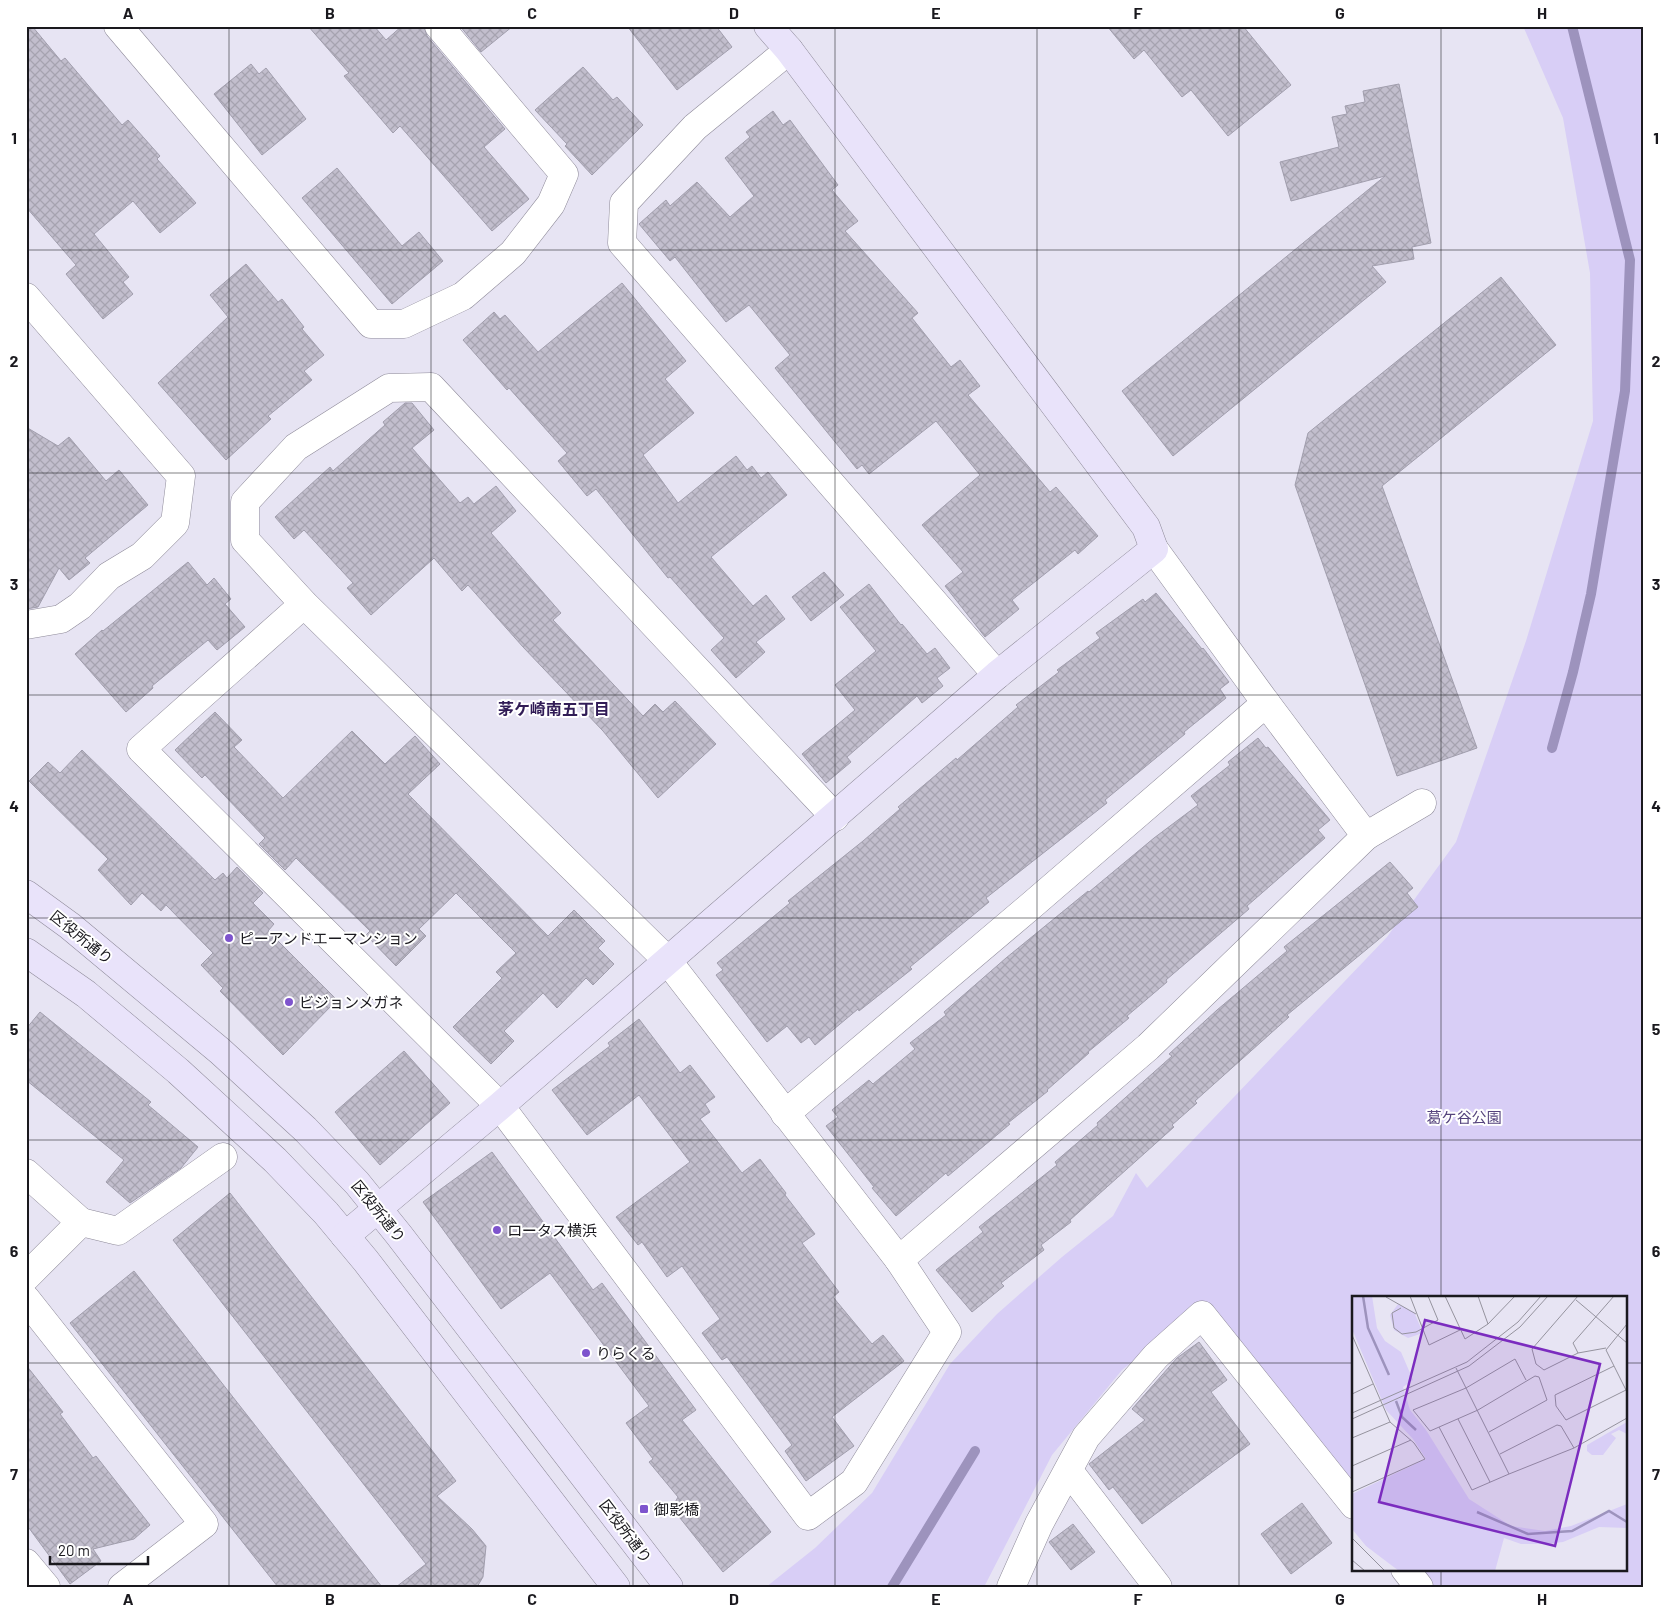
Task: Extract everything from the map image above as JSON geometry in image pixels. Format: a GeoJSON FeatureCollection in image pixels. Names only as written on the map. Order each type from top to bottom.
{"type":"FeatureCollection","features":[{"type":"Feature","properties":{"kind":"street"},"geometry":{"type":"LineString","coordinates":[[118,26],[371,324],[404,324],[463,296],[513,253],[551,204],[564,174],[439,26]]}},
{"type":"Feature","properties":{"kind":"street"},"geometry":{"type":"LineString","coordinates":[[768,26],[789,50],[1146,527],[1154,549],[1366,836]]}},
{"type":"Feature","properties":{"kind":"street"},"geometry":{"type":"LineString","coordinates":[[789,50],[695,127],[624,203],[622,243],[997,675]]}},
{"type":"Feature","properties":{"kind":"street"},"geometry":{"type":"LineString","coordinates":[[26,297],[181,476],[175,523],[142,556],[109,576],[80,606],[61,619],[26,625]]}},
{"type":"Feature","properties":{"kind":"street"},"geometry":{"type":"LineString","coordinates":[[304,604],[141,749],[500,1106],[808,1516],[854,1482],[947,1332],[899,1260],[667,960],[304,604],[245,540],[245,502],[296,447],[389,388],[431,387],[835,817]]}},
{"type":"Feature","properties":{"kind":"street"},"geometry":{"type":"LineString","coordinates":[[345,1236],[500,1106],[997,675],[1154,549]]}},
{"type":"Feature","properties":{"kind":"street"},"geometry":{"type":"LineString","coordinates":[[786,1114],[1266,703]]}},
{"type":"Feature","properties":{"kind":"street"},"geometry":{"type":"LineString","coordinates":[[899,1260],[1148,1048],[1366,836],[1422,803]]}},
{"type":"Feature","properties":{"kind":"street","name":"区役所通り"},"geometry":{"type":"LineString","coordinates":[[26,894],[70,926],[220,1051],[305,1129],[357,1183],[669,1587]]}},
{"type":"Feature","properties":{"kind":"street"},"geometry":{"type":"LineString","coordinates":[[26,952],[86,994],[178,1071],[275,1160],[345,1236],[616,1587]]}},
{"type":"Feature","properties":{"kind":"street"},"geometry":{"type":"LineString","coordinates":[[26,1173],[81,1222],[118,1231],[223,1157]]}},
{"type":"Feature","properties":{"kind":"street"},"geometry":{"type":"LineString","coordinates":[[26,1277],[81,1222]]}},
{"type":"Feature","properties":{"kind":"street"},"geometry":{"type":"LineString","coordinates":[[26,1299],[204,1524],[122,1587]]}},
{"type":"Feature","properties":{"kind":"street"},"geometry":{"type":"LineString","coordinates":[[1012,1587],[1040,1524],[1086,1437],[1156,1356],[1202,1315],[1352,1502]]}},
{"type":"Feature","properties":{"kind":"street"},"geometry":{"type":"LineString","coordinates":[[1069,1470],[1158,1587]]}},
{"type":"Feature","properties":{"kind":"street"},"geometry":{"type":"LineString","coordinates":[[26,1563],[46,1587]]}},
{"type":"Feature","properties":{"kind":"street"},"geometry":{"type":"LineString","coordinates":[[1406,1570],[1419,1587]]}},
{"type":"Feature","properties":{"kind":"green space","name":"葛ケ谷公園"},"geometry":{"type":"Polygon","coordinates":[[[1523,26],[1644,26],[1644,1587],[1432,1587],[1419,1570],[1628,1570],[1628,1296],[1352,1296],[1352,1488],[1203,1303],[1122,1370],[1052,1455],[984,1587],[766,1587],[815,1548],[872,1493],[950,1364],[997,1314],[1062,1257],[1113,1216],[1136,1173],[1147,1188],[1387,937],[1456,842],[1526,641],[1593,421],[1590,273],[1563,118],[1523,26]]]}},
{"type":"Feature","properties":{"kind":"building"},"geometry":{"type":"Polygon","coordinates":[[[26,26],[32,26],[61,61],[65,58],[122,125],[128,120],[160,156],[157,159],[196,203],[160,233],[133,201],[94,234],[129,277],[123,282],[133,294],[103,319],[66,274],[76,265],[26,207],[26,26]]]}},
{"type":"Feature","properties":{"kind":"building"},"geometry":{"type":"Polygon","coordinates":[[[308,26],[374,26],[386,40],[402,26],[424,26],[427,36],[505,129],[484,147],[529,199],[492,231],[400,126],[393,133],[344,76],[349,73],[308,26]]]}},
{"type":"Feature","properties":{"kind":"building"},"geometry":{"type":"Polygon","coordinates":[[[460,26],[513,26],[481,52],[460,26]]]}},
{"type":"Feature","properties":{"kind":"building"},"geometry":{"type":"Polygon","coordinates":[[[627,26],[716,26],[732,47],[677,90],[627,26]]]}},
{"type":"Feature","properties":{"kind":"building"},"geometry":{"type":"Polygon","coordinates":[[[1107,26],[1243,26],[1291,85],[1228,136],[1191,90],[1182,97],[1144,50],[1134,59],[1107,26]]]}},
{"type":"Feature","properties":{"kind":"building"},"geometry":{"type":"Polygon","coordinates":[[[251,64],[259,74],[266,68],[306,119],[262,155],[214,94],[251,64]]]}},
{"type":"Feature","properties":{"kind":"building"},"geometry":{"type":"Polygon","coordinates":[[[583,67],[613,100],[617,97],[643,125],[592,175],[565,146],[567,144],[535,110],[583,67]]]}},
{"type":"Feature","properties":{"kind":"building"},"geometry":{"type":"Polygon","coordinates":[[[1399,84],[1431,243],[1412,247],[1414,259],[1372,266],[1386,282],[1173,456],[1122,391],[1385,176],[1291,201],[1280,162],[1339,147],[1332,117],[1347,114],[1345,106],[1365,102],[1363,91],[1399,84]]]}},
{"type":"Feature","properties":{"kind":"building"},"geometry":{"type":"Polygon","coordinates":[[[773,111],[783,125],[790,120],[838,185],[832,190],[858,221],[845,231],[918,313],[912,318],[951,367],[960,360],[980,386],[968,395],[1050,492],[1056,487],[1098,536],[1078,554],[1075,550],[1012,600],[1019,609],[985,637],[945,586],[963,572],[922,525],[980,475],[936,421],[869,474],[862,465],[857,469],[775,368],[790,355],[749,305],[726,322],[675,257],[670,261],[639,224],[666,200],[670,206],[697,182],[730,217],[754,196],[725,158],[750,137],[746,132],[773,111]]]}},
{"type":"Feature","properties":{"kind":"building"},"geometry":{"type":"Polygon","coordinates":[[[337,168],[402,246],[419,232],[443,261],[392,304],[302,198],[337,168]]]}},
{"type":"Feature","properties":{"kind":"building"},"geometry":{"type":"Polygon","coordinates":[[[246,264],[278,302],[282,299],[304,327],[302,329],[324,355],[304,371],[312,380],[268,416],[271,419],[226,460],[158,383],[228,317],[210,295],[246,264]]]}},
{"type":"Feature","properties":{"kind":"building"},"geometry":{"type":"Polygon","coordinates":[[[1501,277],[1556,345],[1382,486],[1477,748],[1397,776],[1295,485],[1308,433],[1501,277]]]}},
{"type":"Feature","properties":{"kind":"building"},"geometry":{"type":"Polygon","coordinates":[[[622,283],[686,361],[665,379],[694,413],[643,455],[678,503],[736,456],[747,470],[752,466],[761,478],[768,472],[787,495],[711,557],[753,606],[766,595],[785,619],[756,642],[765,652],[736,678],[711,650],[724,638],[670,577],[668,578],[596,489],[587,496],[558,461],[567,453],[463,340],[494,312],[500,319],[505,315],[538,352],[622,283]]]}},
{"type":"Feature","properties":{"kind":"building"},"geometry":{"type":"Polygon","coordinates":[[[405,403],[412,403],[434,430],[412,448],[460,503],[468,497],[474,504],[496,486],[516,511],[491,533],[561,613],[553,620],[643,716],[655,704],[663,712],[675,701],[716,744],[658,798],[603,731],[523,647],[468,585],[462,591],[434,558],[371,615],[347,588],[353,583],[304,530],[294,539],[275,517],[330,467],[333,471],[385,425],[383,422],[405,403]]]}},
{"type":"Feature","properties":{"kind":"building"},"geometry":{"type":"Polygon","coordinates":[[[26,427],[58,446],[69,437],[106,481],[119,470],[148,505],[85,558],[90,563],[69,580],[59,568],[38,607],[26,609],[26,427]]]}},
{"type":"Feature","properties":{"kind":"building"},"geometry":{"type":"Polygon","coordinates":[[[188,562],[207,585],[214,578],[231,599],[225,604],[245,627],[217,650],[208,640],[152,686],[153,688],[126,712],[75,654],[102,630],[188,562]]]}},
{"type":"Feature","properties":{"kind":"building"},"geometry":{"type":"Polygon","coordinates":[[[824,572],[844,595],[811,621],[792,597],[824,572]]]}},
{"type":"Feature","properties":{"kind":"building"},"geometry":{"type":"Polygon","coordinates":[[[869,584],[901,625],[927,654],[935,648],[950,668],[937,678],[943,686],[922,703],[917,696],[847,757],[851,762],[826,783],[802,754],[855,710],[835,685],[876,651],[840,607],[869,584]]]}},
{"type":"Feature","properties":{"kind":"building"},"geometry":{"type":"Polygon","coordinates":[[[1156,593],[1229,682],[1220,689],[1226,698],[1105,800],[1107,803],[986,898],[989,902],[910,967],[912,969],[859,1011],[858,1009],[815,1045],[809,1037],[801,1043],[787,1026],[767,1042],[716,975],[723,970],[717,963],[790,903],[788,901],[863,841],[900,809],[898,807],[956,758],[957,760],[1018,707],[1016,705],[1059,672],[1057,670],[1100,638],[1096,633],[1143,599],[1145,602],[1156,593]]]}},
{"type":"Feature","properties":{"kind":"building"},"geometry":{"type":"Polygon","coordinates":[[[215,712],[242,740],[234,747],[283,798],[352,731],[385,764],[415,736],[440,764],[408,794],[548,936],[574,910],[605,941],[598,948],[614,964],[593,985],[586,978],[557,1008],[543,993],[504,1031],[514,1041],[491,1064],[453,1027],[502,978],[496,972],[516,953],[456,893],[419,929],[426,936],[396,966],[366,935],[370,931],[296,858],[285,870],[259,844],[265,838],[205,775],[202,778],[175,750],[215,712]]]}},
{"type":"Feature","properties":{"kind":"building"},"geometry":{"type":"Polygon","coordinates":[[[1258,738],[1266,748],[1268,747],[1330,820],[1318,830],[1325,838],[1247,906],[1249,909],[1166,980],[1167,982],[1127,1016],[1129,1018],[1088,1052],[1048,1091],[1008,1123],[1010,1124],[948,1176],[946,1173],[896,1216],[872,1188],[874,1187],[826,1126],[838,1117],[832,1110],[869,1080],[873,1084],[915,1049],[910,1043],[946,1015],[944,1012],[1006,958],[1154,838],[1198,805],[1191,796],[1230,765],[1228,762],[1258,738]]]}},
{"type":"Feature","properties":{"kind":"building"},"geometry":{"type":"Polygon","coordinates":[[[82,750],[215,880],[223,873],[227,878],[237,867],[263,893],[253,903],[274,924],[268,931],[337,1000],[283,1055],[220,991],[223,988],[201,965],[213,953],[166,905],[161,911],[142,893],[131,905],[98,870],[108,859],[29,781],[48,762],[60,773],[82,750]]]}},
{"type":"Feature","properties":{"kind":"building"},"geometry":{"type":"Polygon","coordinates":[[[1390,862],[1413,888],[1407,893],[1418,907],[1287,1015],[1289,1017],[1195,1101],[1197,1103],[1172,1125],[1174,1127],[1070,1220],[1071,1222],[1041,1245],[1044,1250],[1001,1283],[1004,1286],[972,1312],[936,1270],[983,1232],[979,1227],[1057,1165],[1055,1162],[1172,1056],[1169,1054],[1217,1010],[1287,951],[1284,947],[1390,862]]]}},
{"type":"Feature","properties":{"kind":"building"},"geometry":{"type":"Polygon","coordinates":[[[40,1012],[151,1102],[148,1105],[198,1147],[181,1168],[130,1203],[106,1182],[124,1160],[26,1080],[26,1029],[40,1012]]]}},
{"type":"Feature","properties":{"kind":"building"},"geometry":{"type":"Polygon","coordinates":[[[639,1019],[680,1073],[690,1065],[715,1097],[705,1104],[710,1112],[700,1119],[742,1173],[760,1159],[815,1234],[802,1243],[839,1292],[833,1297],[872,1344],[883,1335],[904,1361],[832,1417],[854,1446],[806,1481],[785,1451],[792,1445],[727,1357],[722,1360],[702,1333],[720,1319],[682,1266],[667,1277],[642,1242],[638,1245],[616,1217],[690,1162],[639,1095],[587,1135],[552,1090],[610,1046],[608,1043],[639,1019]]]}},
{"type":"Feature","properties":{"kind":"building"},"geometry":{"type":"Polygon","coordinates":[[[404,1051],[450,1103],[380,1165],[335,1112],[404,1051]]]}},
{"type":"Feature","properties":{"kind":"building"},"geometry":{"type":"Polygon","coordinates":[[[492,1152],[593,1290],[602,1283],[696,1410],[682,1420],[771,1532],[723,1572],[672,1508],[678,1497],[649,1462],[653,1459],[626,1423],[649,1406],[550,1273],[501,1309],[423,1202],[492,1152]]]}},
{"type":"Feature","properties":{"kind":"building"},"geometry":{"type":"Polygon","coordinates":[[[230,1193],[456,1481],[437,1496],[472,1529],[486,1546],[483,1577],[477,1587],[396,1587],[426,1564],[173,1240],[230,1193]]]}},
{"type":"Feature","properties":{"kind":"building"},"geometry":{"type":"Polygon","coordinates":[[[134,1271],[382,1587],[278,1587],[70,1323],[134,1271]]]}},
{"type":"Feature","properties":{"kind":"building"},"geometry":{"type":"Polygon","coordinates":[[[1199,1342],[1227,1380],[1211,1392],[1250,1444],[1142,1524],[1113,1487],[1109,1490],[1089,1464],[1145,1420],[1132,1409],[1177,1358],[1199,1342]]]}},
{"type":"Feature","properties":{"kind":"building"},"geometry":{"type":"Polygon","coordinates":[[[26,1365],[63,1412],[60,1414],[93,1458],[96,1456],[150,1525],[134,1539],[93,1549],[101,1561],[70,1584],[26,1524],[26,1365]]]}},
{"type":"Feature","properties":{"kind":"building"},"geometry":{"type":"Polygon","coordinates":[[[1302,1503],[1332,1543],[1291,1574],[1261,1534],[1302,1503]]]}},
{"type":"Feature","properties":{"kind":"building"},"geometry":{"type":"Polygon","coordinates":[[[1073,1524],[1095,1552],[1071,1570],[1049,1542],[1073,1524]]]}},
{"type":"Feature","properties":{"kind":"waterway"},"geometry":{"type":"LineString","coordinates":[[1552,748],[1573,672],[1591,594],[1625,391],[1630,260],[1572,26]]}},
{"type":"Feature","properties":{"kind":"waterway"},"geometry":{"type":"LineString","coordinates":[[892,1587],[975,1451]]}},
{"type":"Feature","properties":{"kind":"place","name":"ピーアンドエーマンション"},"geometry":{"type":"Point","coordinates":[229,938]}},
{"type":"Feature","properties":{"kind":"place","name":"ビジョンメガネ"},"geometry":{"type":"Point","coordinates":[289,1002]}},
{"type":"Feature","properties":{"kind":"place","name":"ロータス横浜"},"geometry":{"type":"Point","coordinates":[497,1230]}},
{"type":"Feature","properties":{"kind":"place","name":"りらくる"},"geometry":{"type":"Point","coordinates":[586,1353]}},
{"type":"Feature","properties":{"kind":"place","name":"御影橋"},"geometry":{"type":"Point","coordinates":[644,1509]}},
{"type":"Feature","properties":{"kind":"district","name":"茅ケ崎南五丁目"},"geometry":{"type":"Point","coordinates":[554,708]}}]}
